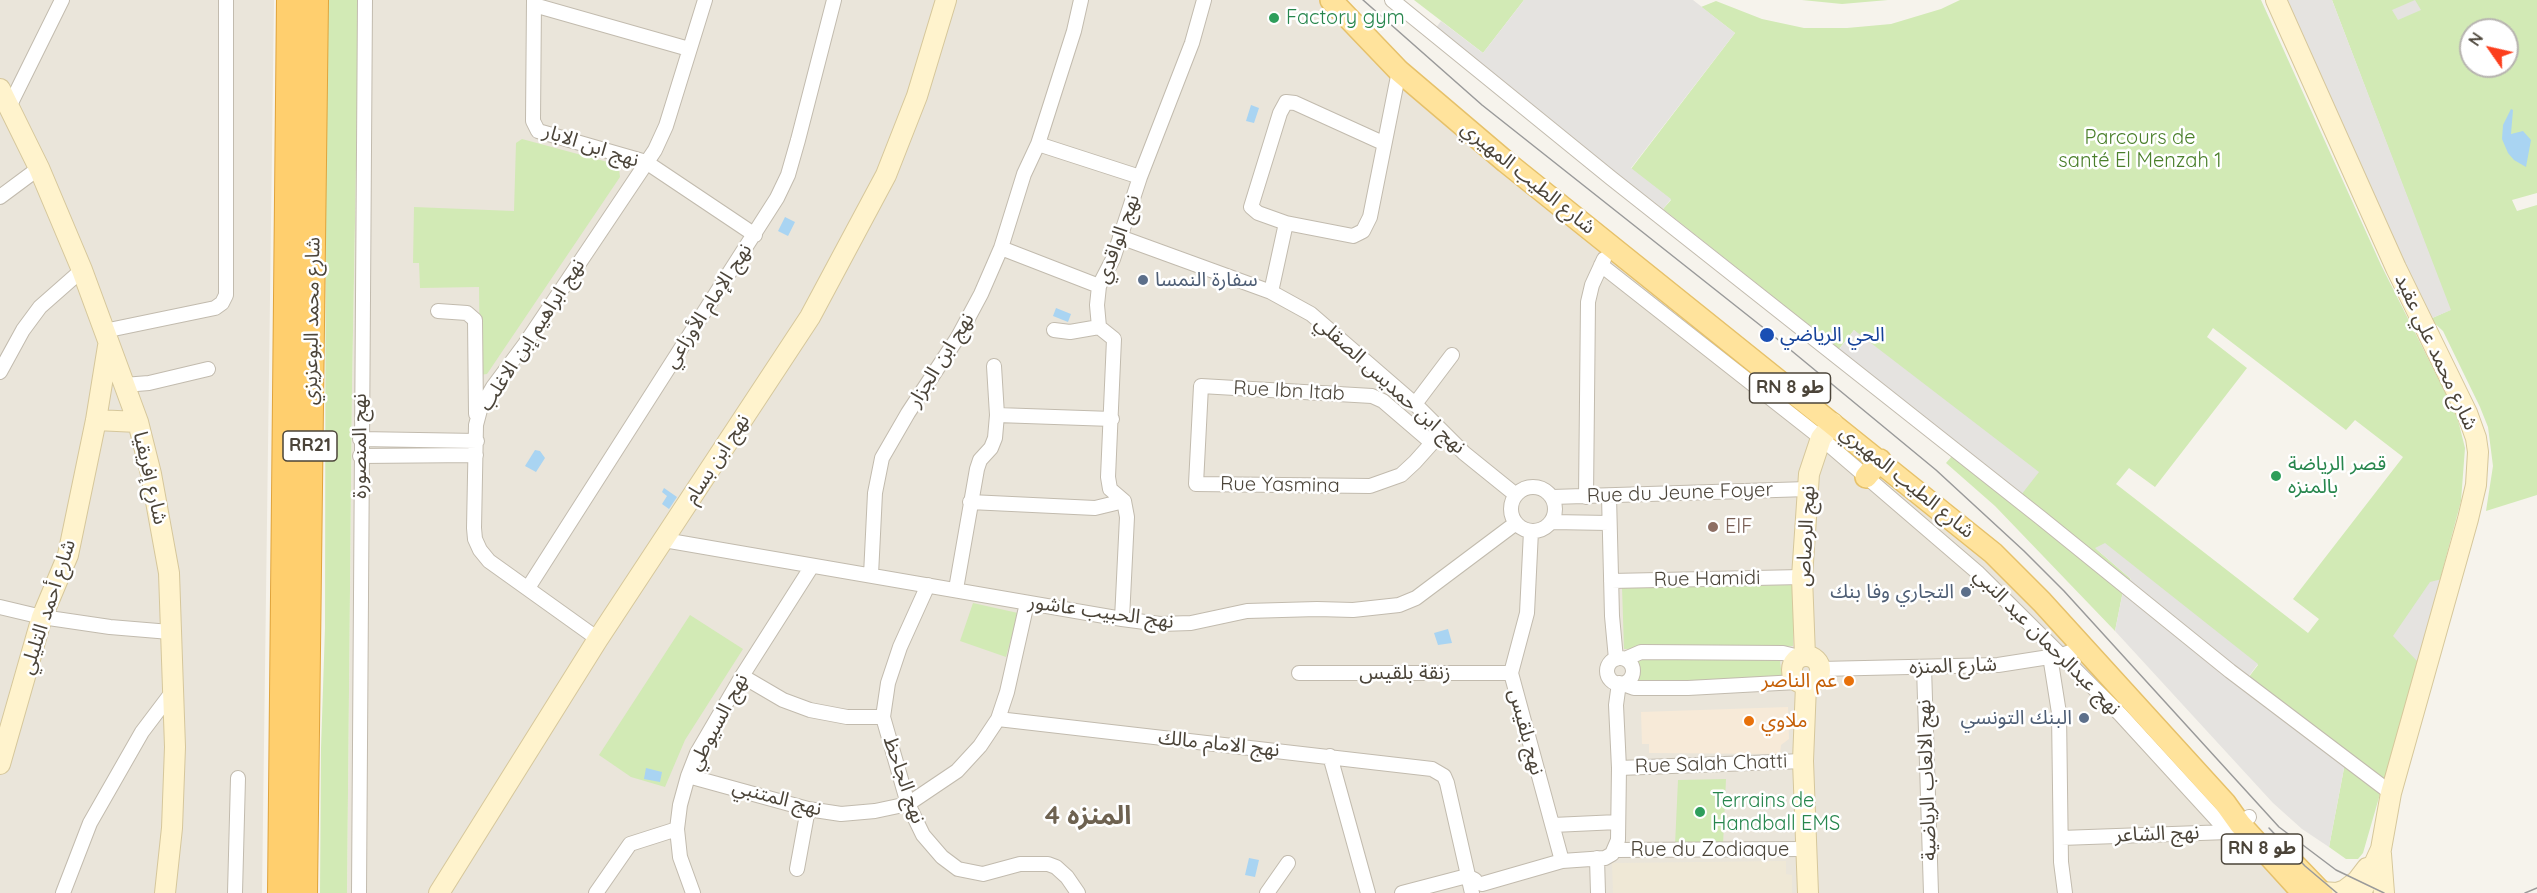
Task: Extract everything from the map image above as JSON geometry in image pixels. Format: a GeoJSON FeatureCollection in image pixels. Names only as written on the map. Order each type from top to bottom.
{"type":"FeatureCollection","features":[{"type":"Feature","properties":{"kind":"highway","name":"شارع محمد البوعزيزي"},"geometry":{"type":"LineString","coordinates":[[281,893],[290,0]]}},
{"type":"Feature","properties":{"kind":"highway","name":"شارع محمد البوعزيزي"},"geometry":{"type":"LineString","coordinates":[[304,893],[315,0]]}},
{"type":"Feature","properties":{"kind":"main road","name":"شارع الطيب المهيري"},"geometry":{"type":"LineString","coordinates":[[1331,0],[1400,71],[1506,162],[1608,243],[1827,431],[1880,460],[1993,553],[2084,647],[2225,802],[2239,824],[2316,893]]}},
{"type":"Feature","properties":{"kind":"main road"},"geometry":{"type":"LineString","coordinates":[[1866,477],[1880,460]]}},
{"type":"Feature","properties":{"kind":"street"},"geometry":{"type":"LineString","coordinates":[[4,98],[62,0]]}},
{"type":"Feature","properties":{"kind":"street"},"geometry":{"type":"LineString","coordinates":[[106,337],[215,308],[222,303],[226,295],[226,0]]}},
{"type":"Feature","properties":{"kind":"street","name":"نهج المنصورة"},"geometry":{"type":"LineString","coordinates":[[359,893],[360,439],[365,0]]}},
{"type":"Feature","properties":{"kind":"street","name":"نهج ابراهيم إبن الاغلب"},"geometry":{"type":"LineString","coordinates":[[598,639],[489,561],[480,550],[475,539],[476,425],[480,410],[494,387],[654,150],[666,126],[705,0]]}},
{"type":"Feature","properties":{"kind":"street","name":"نهج الإمام الأوزاعي"},"geometry":{"type":"LineString","coordinates":[[528,588],[755,235],[788,175],[834,0]]}},
{"type":"Feature","properties":{"kind":"street","name":"نهج ابن بسام"},"geometry":{"type":"LineString","coordinates":[[439,893],[598,639],[810,317],[880,186],[917,96],[946,0]]}},
{"type":"Feature","properties":{"kind":"street","name":"نهج ابن الجزار"},"geometry":{"type":"LineString","coordinates":[[871,575],[875,493],[882,458],[908,413],[958,337],[981,294],[1000,248],[1024,174],[1038,144],[1074,31],[1081,0]]}},
{"type":"Feature","properties":{"kind":"street","name":"نهج الواقدي"},"geometry":{"type":"LineString","coordinates":[[1099,327],[1097,305],[1100,286],[1113,259],[1140,177],[1192,42],[1204,0]]}},
{"type":"Feature","properties":{"kind":"street"},"geometry":{"type":"LineString","coordinates":[[1392,0],[1593,164],[2041,518],[2221,664],[2391,793]]}},
{"type":"Feature","properties":{"kind":"street","name":"شارع محمد علي عقيد"},"geometry":{"type":"LineString","coordinates":[[2276,0],[2396,268],[2467,413],[2476,438],[2478,452],[2476,485],[2468,519],[2391,793],[2382,844],[2361,893]]}},
{"type":"Feature","properties":{"kind":"street"},"geometry":{"type":"LineString","coordinates":[[534,2],[689,50]]}},
{"type":"Feature","properties":{"kind":"street","name":"نهج ابن الابار"},"geometry":{"type":"LineString","coordinates":[[534,2],[533,121],[535,128],[545,135],[646,162],[755,235]]}},
{"type":"Feature","properties":{"kind":"street"},"geometry":{"type":"LineString","coordinates":[[1383,144],[1295,103],[1286,102],[1280,113],[1250,204],[1254,211],[1286,223],[1353,236],[1363,231],[1370,217],[1383,144],[1400,71]]}},
{"type":"Feature","properties":{"kind":"street","name":"شارع إفريقيا"},"geometry":{"type":"LineString","coordinates":[[4,98],[39,168],[82,270],[138,422],[151,474],[169,573],[173,691],[174,780],[165,893]]}},
{"type":"Feature","properties":{"kind":"street"},"geometry":{"type":"LineString","coordinates":[[1038,144],[1140,177]]}},
{"type":"Feature","properties":{"kind":"street"},"geometry":{"type":"LineString","coordinates":[[0,197],[39,168]]}},
{"type":"Feature","properties":{"kind":"street"},"geometry":{"type":"LineString","coordinates":[[1271,291],[1286,223]]}},
{"type":"Feature","properties":{"kind":"street","name":"نهج ابن حمديس الصقلي"},"geometry":{"type":"LineString","coordinates":[[1120,237],[1271,291],[1311,314],[1516,495]]}},
{"type":"Feature","properties":{"kind":"street"},"geometry":{"type":"LineString","coordinates":[[1586,497],[1588,302],[1608,250],[1608,243]]}},
{"type":"Feature","properties":{"kind":"street"},"geometry":{"type":"LineString","coordinates":[[1000,248],[1100,286]]}},
{"type":"Feature","properties":{"kind":"street","name":"نهج عبدالرحمان عبد النبي"},"geometry":{"type":"LineString","coordinates":[[1601,265],[1827,431],[1866,477],[1977,572],[2056,656],[2239,824]]}},
{"type":"Feature","properties":{"kind":"street"},"geometry":{"type":"LineString","coordinates":[[0,372],[22,330],[40,307],[82,270]]}},
{"type":"Feature","properties":{"kind":"street"},"geometry":{"type":"LineString","coordinates":[[438,311],[467,313],[475,321],[476,425]]}},
{"type":"Feature","properties":{"kind":"street"},"geometry":{"type":"LineString","coordinates":[[1054,330],[1070,332],[1099,327],[1114,339],[1108,477],[1110,489],[1124,501],[1127,517],[1122,619]]}},
{"type":"Feature","properties":{"kind":"street","name":"شارع أحمد التليلي"},"geometry":{"type":"LineString","coordinates":[[0,764],[42,617],[68,555],[96,420],[106,337]]}},
{"type":"Feature","properties":{"kind":"street"},"geometry":{"type":"LineString","coordinates":[[1415,404],[1452,355]]}},
{"type":"Feature","properties":{"kind":"street"},"geometry":{"type":"LineString","coordinates":[[956,589],[970,502],[980,460],[994,442],[998,415],[994,366]]}},
{"type":"Feature","properties":{"kind":"street"},"geometry":{"type":"LineString","coordinates":[[124,385],[149,383],[208,369]]}},
{"type":"Feature","properties":{"kind":"street","name":"Rue Ibn Itab"},"geometry":{"type":"LineString","coordinates":[[1201,386],[1372,396],[1383,401],[1432,443]]}},
{"type":"Feature","properties":{"kind":"street","name":"Rue Yasmina"},"geometry":{"type":"LineString","coordinates":[[1201,386],[1196,484],[1370,486],[1401,475],[1442,431]]}},
{"type":"Feature","properties":{"kind":"street"},"geometry":{"type":"LineString","coordinates":[[998,415],[1112,419]]}},
{"type":"Feature","properties":{"kind":"street"},"geometry":{"type":"LineString","coordinates":[[96,420],[138,422]]}},
{"type":"Feature","properties":{"kind":"street","name":"نهج الرصاص"},"geometry":{"type":"LineString","coordinates":[[1808,893],[1802,683],[1791,669],[1802,657],[1802,577],[1809,474],[1827,431]]}},
{"type":"Feature","properties":{"kind":"street"},"geometry":{"type":"LineString","coordinates":[[360,439],[476,448]]}},
{"type":"Feature","properties":{"kind":"street"},"geometry":{"type":"LineString","coordinates":[[360,456],[476,448]]}},
{"type":"Feature","properties":{"kind":"street"},"geometry":{"type":"LineString","coordinates":[[1534,487],[1544,490],[1552,497],[1555,505],[1552,522],[1543,530],[1531,531],[1515,523],[1511,514],[1512,504],[1516,495],[1524,489],[1534,487]]}},
{"type":"Feature","properties":{"kind":"street","name":"Rue du Jeune Foyer"},"geometry":{"type":"LineString","coordinates":[[1552,497],[1808,489]]}},
{"type":"Feature","properties":{"kind":"street"},"geometry":{"type":"LineString","coordinates":[[1609,496],[1611,581],[1621,659]]}},
{"type":"Feature","properties":{"kind":"street"},"geometry":{"type":"LineString","coordinates":[[970,502],[1095,508],[1124,501]]}},
{"type":"Feature","properties":{"kind":"street"},"geometry":{"type":"LineString","coordinates":[[1552,522],[1609,523]]}},
{"type":"Feature","properties":{"kind":"street","name":"نهج الحبيب عاشور"},"geometry":{"type":"LineString","coordinates":[[664,540],[1160,624],[1191,623],[1247,611],[1353,610],[1399,605],[1416,598],[1515,523]]}},
{"type":"Feature","properties":{"kind":"street","name":"نهج بلقيس"},"geometry":{"type":"LineString","coordinates":[[1531,531],[1527,613],[1511,673],[1562,861]]}},
{"type":"Feature","properties":{"kind":"street","name":"نهج السيوطي"},"geometry":{"type":"LineString","coordinates":[[693,893],[680,857],[677,828],[680,805],[688,776],[697,753],[742,676],[812,566]]}},
{"type":"Feature","properties":{"kind":"street","name":"Rue Hamidi"},"geometry":{"type":"LineString","coordinates":[[1611,581],[1802,577]]}},
{"type":"Feature","properties":{"kind":"street","name":"نهج الجاحظ"},"geometry":{"type":"LineString","coordinates":[[928,585],[900,647],[888,683],[883,717],[909,804],[923,835],[942,856],[958,869],[983,874],[1020,864],[1048,864],[1056,867],[1068,877],[1078,893]]}},
{"type":"Feature","properties":{"kind":"street","name":"نهج المتنبي"},"geometry":{"type":"LineString","coordinates":[[688,776],[808,809],[841,814],[875,811],[909,804],[957,771],[980,746],[998,719],[1007,692],[1027,603]]}},
{"type":"Feature","properties":{"kind":"street"},"geometry":{"type":"LineString","coordinates":[[0,607],[42,617],[110,627],[170,632]]}},
{"type":"Feature","properties":{"kind":"street","name":"شارع المنزه"},"geometry":{"type":"LineString","coordinates":[[1820,669],[1998,665],[2056,656],[2084,647]]}},
{"type":"Feature","properties":{"kind":"street"},"geometry":{"type":"LineString","coordinates":[[1641,652],[1783,653],[1802,657],[1816,659],[1820,669],[1819,677],[1813,683],[1634,688],[1611,680],[1608,670],[1612,662],[1641,652]]}},
{"type":"Feature","properties":{"kind":"street"},"geometry":{"type":"LineString","coordinates":[[2056,656],[2061,837],[2065,893]]}},
{"type":"Feature","properties":{"kind":"street"},"geometry":{"type":"LineString","coordinates":[[1621,659],[1632,666],[1633,671],[1629,680],[1621,683]]}},
{"type":"Feature","properties":{"kind":"street","name":"نهج الالعاب الرياضية"},"geometry":{"type":"LineString","coordinates":[[1924,668],[1931,893]]}},
{"type":"Feature","properties":{"kind":"street","name":"زنقة بلقيس"},"geometry":{"type":"LineString","coordinates":[[1299,674],[1511,673]]}},
{"type":"Feature","properties":{"kind":"street"},"geometry":{"type":"LineString","coordinates":[[742,676],[783,700],[810,710],[847,717],[883,717]]}},
{"type":"Feature","properties":{"kind":"street","name":"Rue du Zodiaque"},"geometry":{"type":"LineString","coordinates":[[1477,890],[1562,861],[1605,858],[1614,850],[1618,840],[1619,768],[1616,705],[1621,683]]}},
{"type":"Feature","properties":{"kind":"street"},"geometry":{"type":"LineString","coordinates":[[63,893],[96,813],[142,732],[173,691]]}},
{"type":"Feature","properties":{"kind":"street","name":"نهج الامام مالك"},"geometry":{"type":"LineString","coordinates":[[998,719],[1424,767],[1439,771],[1447,783],[1467,876]]}},
{"type":"Feature","properties":{"kind":"street"},"geometry":{"type":"LineString","coordinates":[[1329,756],[1368,893]]}},
{"type":"Feature","properties":{"kind":"street","name":"Rue Salah Chatti"},"geometry":{"type":"LineString","coordinates":[[1619,768],[1803,761]]}},
{"type":"Feature","properties":{"kind":"street"},"geometry":{"type":"LineString","coordinates":[[235,893],[238,778]]}},
{"type":"Feature","properties":{"kind":"street"},"geometry":{"type":"LineString","coordinates":[[797,869],[808,809]]}},
{"type":"Feature","properties":{"kind":"street"},"geometry":{"type":"LineString","coordinates":[[1553,825],[1618,822]]}},
{"type":"Feature","properties":{"kind":"street","name":"نهج الشاعر"},"geometry":{"type":"LineString","coordinates":[[2061,837],[2239,824]]}},
{"type":"Feature","properties":{"kind":"street"},"geometry":{"type":"LineString","coordinates":[[596,893],[630,844],[677,828]]}},
{"type":"Feature","properties":{"kind":"street"},"geometry":{"type":"LineString","coordinates":[[2316,893],[2337,893],[2357,881],[2382,844]]}},
{"type":"Feature","properties":{"kind":"street"},"geometry":{"type":"LineString","coordinates":[[2382,844],[2384,893]]}},
{"type":"Feature","properties":{"kind":"street","name":"Rue du Zodiaque"},"geometry":{"type":"LineString","coordinates":[[1614,850],[1805,849]]}},
{"type":"Feature","properties":{"kind":"street"},"geometry":{"type":"LineString","coordinates":[[1597,858],[1598,893]]}},
{"type":"Feature","properties":{"kind":"street"},"geometry":{"type":"LineString","coordinates":[[1267,893],[1288,862]]}},
{"type":"Feature","properties":{"kind":"street"},"geometry":{"type":"LineString","coordinates":[[1402,893],[1467,876],[1477,890]]}},
{"type":"Feature","properties":{"kind":"shaded area"},"geometry":{"type":"Polygon","coordinates":[[[0,0],[274,0],[262,893],[0,893],[0,0]]]}},
{"type":"Feature","properties":{"kind":"shaded area"},"geometry":{"type":"Polygon","coordinates":[[[359,0],[1319,0],[1388,72],[1991,558],[2140,720],[2289,893],[347,893],[359,0]]]}},
{"type":"Feature","properties":{"kind":"shaded area"},"geometry":{"type":"Polygon","coordinates":[[[1524,0],[1693,0],[1735,33],[1631,168],[1671,199],[1663,209],[1432,33],[1441,21],[1483,53],[1524,0]]]}},
{"type":"Feature","properties":{"kind":"shaded area"},"geometry":{"type":"Polygon","coordinates":[[[2285,0],[2332,0],[2451,310],[2430,319],[2285,0]]]}},
{"type":"Feature","properties":{"kind":"shaded area"},"geometry":{"type":"Polygon","coordinates":[[[2415,0],[2421,10],[2398,20],[2392,10],[2415,0]]]}},
{"type":"Feature","properties":{"kind":"shaded area"},"geometry":{"type":"Polygon","coordinates":[[[1854,330],[2039,472],[2014,504],[1830,361],[1854,330]]]}},
{"type":"Feature","properties":{"kind":"shaded area"},"geometry":{"type":"Polygon","coordinates":[[[2105,543],[2258,664],[2242,685],[2345,763],[2329,847],[2302,829],[2273,803],[2115,631],[2123,591],[2131,579],[2095,548],[2105,543]]]}},
{"type":"Feature","properties":{"kind":"shaded area"},"geometry":{"type":"Polygon","coordinates":[[[2442,579],[2418,662],[2393,636],[2430,582],[2442,579]]]}},
{"type":"Feature","properties":{"kind":"shaded area"},"geometry":{"type":"Polygon","coordinates":[[[1788,707],[1789,739],[1781,745],[1780,754],[1649,753],[1649,744],[1642,744],[1641,712],[1788,707]]]}},
{"type":"Feature","properties":{"kind":"shaded area"},"geometry":{"type":"Polygon","coordinates":[[[1786,861],[1786,874],[1792,875],[1792,893],[1613,893],[1612,863],[1786,861]]]}},
{"type":"Feature","properties":{"kind":"green space"},"geometry":{"type":"Polygon","coordinates":[[[326,0],[359,0],[347,893],[320,893],[325,628],[326,0]]]}},
{"type":"Feature","properties":{"kind":"green space"},"geometry":{"type":"Polygon","coordinates":[[[1414,0],[1524,0],[1483,53],[1414,0]]]}},
{"type":"Feature","properties":{"kind":"green space"},"geometry":{"type":"Polygon","coordinates":[[[1802,0],[1888,0],[1842,4],[1802,0]]]}},
{"type":"Feature","properties":{"kind":"green space","name":"Parcours de santé El Menzah 1"},"geometry":{"type":"Polygon","coordinates":[[[1960,0],[2261,0],[2381,265],[2457,416],[2465,448],[2461,501],[2418,662],[2363,853],[2358,859],[2346,859],[2329,847],[2345,763],[2242,686],[2258,665],[2095,548],[2131,579],[2123,591],[2115,631],[1995,506],[1946,463],[1952,456],[1854,330],[1839,349],[1663,209],[1671,200],[1631,169],[1735,33],[1701,7],[1716,1],[1762,19],[1804,28],[1847,28],[1891,24],[1941,9],[1960,0]],[[2213,328],[2207,337],[2247,368],[2155,487],[2129,468],[2116,484],[2308,633],[2319,619],[2293,599],[2403,457],[2355,420],[2346,430],[2213,328]]]}},
{"type":"Feature","properties":{"kind":"green space"},"geometry":{"type":"Polygon","coordinates":[[[2332,0],[2537,0],[2537,193],[2512,200],[2517,211],[2537,205],[2537,495],[2486,511],[2493,466],[2488,427],[2443,331],[2430,319],[2450,310],[2332,0]]]}},
{"type":"Feature","properties":{"kind":"green space"},"geometry":{"type":"Polygon","coordinates":[[[522,139],[615,164],[619,169],[620,177],[487,374],[480,375],[479,287],[420,288],[419,263],[413,263],[414,207],[514,211],[516,143],[522,139]]]}},
{"type":"Feature","properties":{"kind":"green space"},"geometry":{"type":"Polygon","coordinates":[[[1793,585],[1793,646],[1624,649],[1622,587],[1793,585]]]}},
{"type":"Feature","properties":{"kind":"green space"},"geometry":{"type":"Polygon","coordinates":[[[973,603],[1018,613],[1006,657],[960,641],[973,603]]]}},
{"type":"Feature","properties":{"kind":"green space"},"geometry":{"type":"Polygon","coordinates":[[[690,615],[743,649],[685,740],[665,787],[631,777],[599,755],[690,615]]]}},
{"type":"Feature","properties":{"kind":"green space"},"geometry":{"type":"Polygon","coordinates":[[[1784,655],[1780,662],[1783,682],[1630,683],[1636,676],[1636,665],[1631,658],[1784,655]]]}},
{"type":"Feature","properties":{"kind":"green space","name":"Terrains de Handball EMS"},"geometry":{"type":"Polygon","coordinates":[[[1726,779],[1723,845],[1675,845],[1678,780],[1726,779]]]}},
{"type":"Feature","properties":{"kind":"water"},"geometry":{"type":"Polygon","coordinates":[[[1251,105],[1259,108],[1254,123],[1246,121],[1251,105]]]}},
{"type":"Feature","properties":{"kind":"water"},"geometry":{"type":"Polygon","coordinates":[[[2511,109],[2513,110],[2511,134],[2523,131],[2531,140],[2526,167],[2514,160],[2508,153],[2502,139],[2503,125],[2511,109]]]}},
{"type":"Feature","properties":{"kind":"water"},"geometry":{"type":"Polygon","coordinates":[[[785,217],[795,222],[788,236],[778,231],[785,217]]]}},
{"type":"Feature","properties":{"kind":"water"},"geometry":{"type":"Polygon","coordinates":[[[1056,308],[1071,314],[1068,322],[1053,316],[1056,308]]]}},
{"type":"Feature","properties":{"kind":"water"},"geometry":{"type":"Polygon","coordinates":[[[535,450],[540,451],[545,458],[536,472],[525,466],[535,450]]]}},
{"type":"Feature","properties":{"kind":"water"},"geometry":{"type":"Polygon","coordinates":[[[664,488],[677,497],[669,509],[662,504],[667,496],[662,492],[664,488]]]}},
{"type":"Feature","properties":{"kind":"water"},"geometry":{"type":"Polygon","coordinates":[[[1448,629],[1452,643],[1438,645],[1434,633],[1448,629]]]}},
{"type":"Feature","properties":{"kind":"water"},"geometry":{"type":"Polygon","coordinates":[[[646,768],[662,772],[660,782],[644,779],[646,768]]]}},
{"type":"Feature","properties":{"kind":"water"},"geometry":{"type":"Polygon","coordinates":[[[1249,858],[1259,860],[1255,877],[1245,875],[1249,858]]]}},
{"type":"Feature","properties":{"kind":"tram line"},"geometry":{"type":"LineString","coordinates":[[1363,0],[1482,105],[1770,333],[1936,470],[2064,591],[2279,827],[2336,870],[2384,893]]}},
{"type":"Feature","properties":{"kind":"tram line"},"geometry":{"type":"LineString","coordinates":[[2269,828],[2305,866],[2337,893]]}},
{"type":"Feature","properties":{"kind":"tram line"},"geometry":{"type":"LineString","coordinates":[[2525,893],[2537,888]]}},
{"type":"Feature","properties":{"kind":"place","name":"Factory gym"},"geometry":{"type":"Point","coordinates":[1274,18]}},
{"type":"Feature","properties":{"kind":"place","name":"سفارة النمسا"},"geometry":{"type":"Point","coordinates":[1143,280]}},
{"type":"Feature","properties":{"kind":"place","name":"الحي الرياضي"},"geometry":{"type":"Point","coordinates":[1767,335]}},
{"type":"Feature","properties":{"kind":"place","name":"قصر الرياضة بالمنزه"},"geometry":{"type":"Point","coordinates":[2276,476]}},
{"type":"Feature","properties":{"kind":"place","name":"EIF"},"geometry":{"type":"Point","coordinates":[1713,527]}},
{"type":"Feature","properties":{"kind":"place","name":"التجاري وفا بنك"},"geometry":{"type":"Point","coordinates":[1966,592]}},
{"type":"Feature","properties":{"kind":"place","name":"عم الناصر"},"geometry":{"type":"Point","coordinates":[1849,681]}},
{"type":"Feature","properties":{"kind":"place","name":"البنك التونسي"},"geometry":{"type":"Point","coordinates":[2084,718]}},
{"type":"Feature","properties":{"kind":"place","name":"ملاوي"},"geometry":{"type":"Point","coordinates":[1749,721]}},
{"type":"Feature","properties":{"kind":"place","name":"Terrains de Handball EMS"},"geometry":{"type":"Point","coordinates":[1700,812]}},
{"type":"Feature","properties":{"kind":"district","name":"المنزه 4"},"geometry":{"type":"Point","coordinates":[1088,816]}}]}
